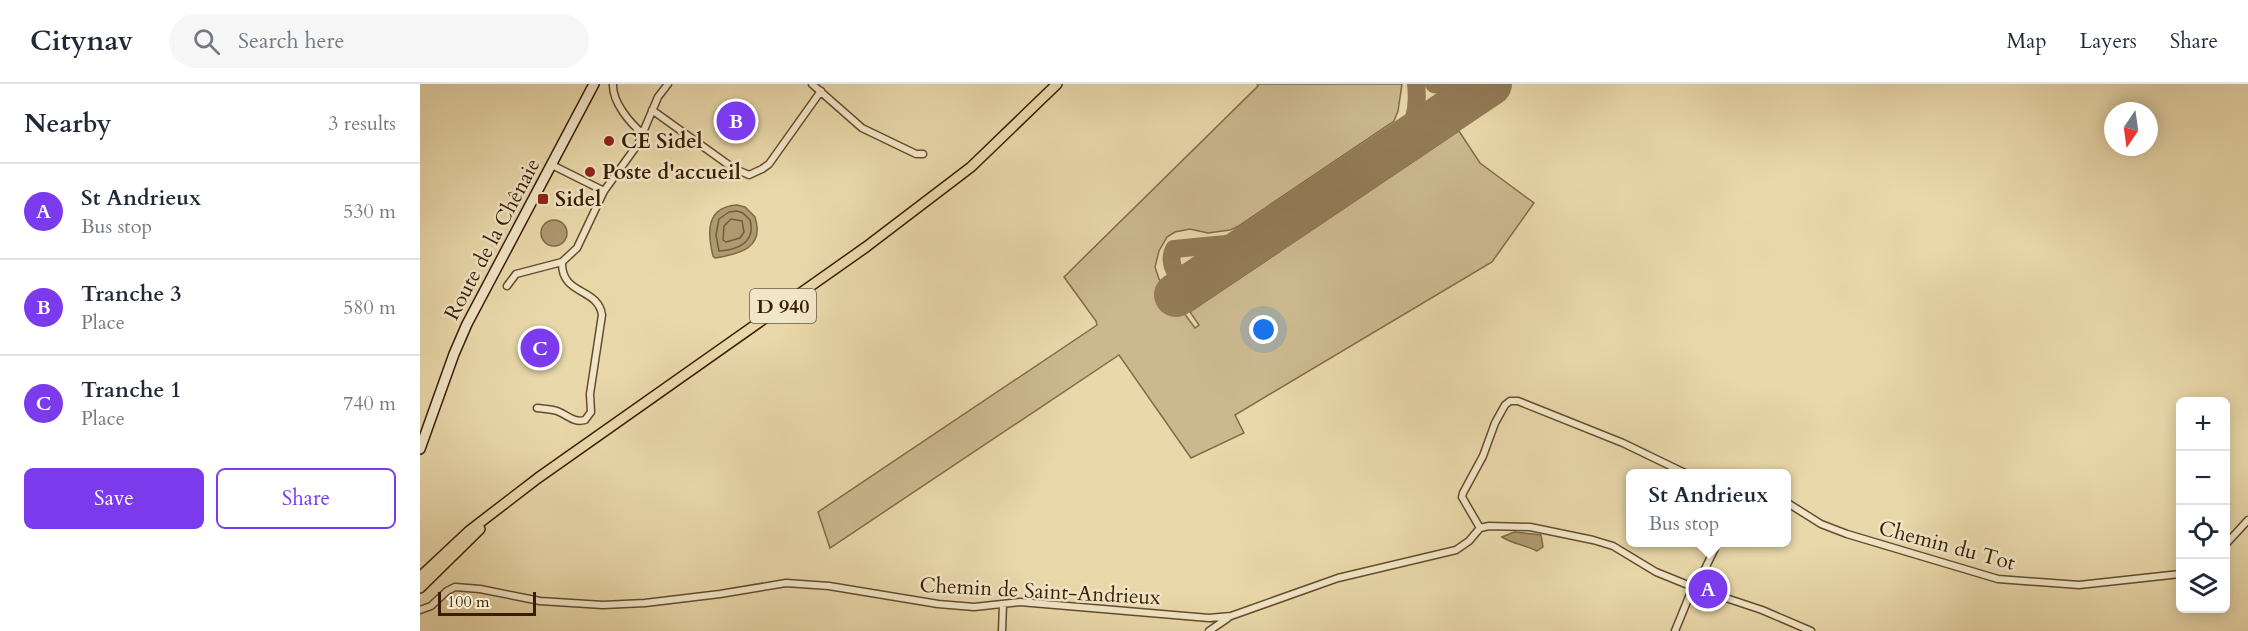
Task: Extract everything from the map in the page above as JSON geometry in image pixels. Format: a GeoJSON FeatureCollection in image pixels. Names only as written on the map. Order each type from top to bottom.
{"type":"FeatureCollection","features":[{"type":"Feature","properties":{"kind":"main road","name":"D 940"},"geometry":{"type":"LineString","coordinates":[[420,577],[469,531],[538,478],[866,248],[971,167],[1057,84]]}},
{"type":"Feature","properties":{"kind":"main road","name":"D 940"},"geometry":{"type":"LineString","coordinates":[[420,588],[496,512]]}},
{"type":"Feature","properties":{"kind":"street","name":"Route de la Chênaie"},"geometry":{"type":"LineString","coordinates":[[420,449],[467,324],[594,84]]}},
{"type":"Feature","properties":{"kind":"street"},"geometry":{"type":"LineString","coordinates":[[613,84],[616,102],[643,134]]}},
{"type":"Feature","properties":{"kind":"street"},"geometry":{"type":"LineString","coordinates":[[507,286],[516,274],[562,262],[577,248],[604,191],[627,161],[643,134],[658,97],[668,84]]}},
{"type":"Feature","properties":{"kind":"street"},"geometry":{"type":"LineString","coordinates":[[812,84],[862,128],[916,154],[923,154]]}},
{"type":"Feature","properties":{"kind":"street"},"geometry":{"type":"LineString","coordinates":[[652,110],[733,168],[749,175],[762,170],[769,164],[821,91]]}},
{"type":"Feature","properties":{"kind":"street"},"geometry":{"type":"LineString","coordinates":[[552,165],[604,191]]}},
{"type":"Feature","properties":{"kind":"street"},"geometry":{"type":"LineString","coordinates":[[537,408],[558,411],[574,421],[585,420],[591,412],[590,393],[601,309],[586,294],[568,282],[562,272],[562,262]]}},
{"type":"Feature","properties":{"kind":"street"},"geometry":{"type":"LineString","coordinates":[[1677,469],[1623,443],[1518,401],[1510,401],[1505,405],[1495,423],[1483,456],[1462,497],[1480,528],[1530,527],[1613,546],[1656,572],[1796,623],[1810,631]]}},
{"type":"Feature","properties":{"kind":"street","name":"Chemin du Tot"},"geometry":{"type":"LineString","coordinates":[[1791,505],[1821,524],[1847,534],[1998,579],[2079,585],[2176,575]]}},
{"type":"Feature","properties":{"kind":"street"},"geometry":{"type":"LineString","coordinates":[[2230,540],[2248,520]]}},
{"type":"Feature","properties":{"kind":"street","name":"Chemin de Saint-Andrieux"},"geometry":{"type":"LineString","coordinates":[[420,610],[431,606],[447,591],[455,587],[540,601],[603,605],[645,603],[720,594],[786,583],[829,586],[938,604],[974,607],[1020,602],[1209,618],[1231,616],[1338,578],[1456,550],[1469,541],[1480,528]]}},
{"type":"Feature","properties":{"kind":"street"},"geometry":{"type":"LineString","coordinates":[[1674,631],[1693,587],[1701,578],[1716,547]]}},
{"type":"Feature","properties":{"kind":"street"},"geometry":{"type":"LineString","coordinates":[[1002,631],[1003,604]]}},
{"type":"Feature","properties":{"kind":"street"},"geometry":{"type":"LineString","coordinates":[[1209,631],[1231,616]]}},
{"type":"Feature","properties":{"kind":"shaded area"},"geometry":{"type":"Polygon","coordinates":[[[1257,84],[1402,84],[1394,121],[1237,227],[1208,233],[1190,229],[1175,232],[1167,237],[1159,251],[1155,267],[1159,279],[1195,328],[1199,325],[1190,312],[1459,131],[1480,163],[1534,203],[1492,262],[1235,415],[1244,433],[1191,458],[1119,355],[830,548],[818,512],[1097,325],[1064,277],[1258,86],[1257,84]]]}},
{"type":"Feature","properties":{"kind":"water"},"geometry":{"type":"Polygon","coordinates":[[[737,205],[745,207],[755,217],[756,236],[748,248],[715,258],[710,238],[711,222],[719,210],[737,205]]]}},
{"type":"Feature","properties":{"kind":"water"},"geometry":{"type":"Polygon","coordinates":[[[554,220],[563,224],[567,233],[563,242],[554,246],[545,242],[541,233],[545,224],[554,220]]]}},
{"type":"Feature","properties":{"kind":"water"},"geometry":{"type":"Polygon","coordinates":[[[1514,532],[1541,535],[1543,547],[1537,551],[1502,537],[1514,532]]]}},
{"type":"Feature","properties":{"kind":"taxiway"},"geometry":{"type":"LineString","coordinates":[[1396,147],[1407,133],[1414,118],[1417,102],[1416,84]]}},
{"type":"Feature","properties":{"kind":"taxiway"},"geometry":{"type":"LineString","coordinates":[[1434,84],[1466,89],[1490,84]]}},
{"type":"Feature","properties":{"kind":"taxiway"},"geometry":{"type":"LineString","coordinates":[[1195,282],[1184,280],[1176,272],[1172,261],[1174,249],[1247,242],[1261,238]]}},
{"type":"Feature","properties":{"kind":"runway"},"geometry":{"type":"LineString","coordinates":[[1176,295],[1490,84]]}},
{"type":"Feature","properties":{"kind":"place","name":"Tranche 3"},"geometry":{"type":"Point","coordinates":[736,121]}},
{"type":"Feature","properties":{"kind":"place","name":"CE Sidel"},"geometry":{"type":"Point","coordinates":[609,141]}},
{"type":"Feature","properties":{"kind":"place","name":"Poste d'accueil"},"geometry":{"type":"Point","coordinates":[590,172]}},
{"type":"Feature","properties":{"kind":"place","name":"Sidel"},"geometry":{"type":"Point","coordinates":[543,199]}},
{"type":"Feature","properties":{"kind":"place","name":"Tranche 1"},"geometry":{"type":"Point","coordinates":[540,348]}},
{"type":"Feature","properties":{"kind":"place","name":"St Andrieux"},"geometry":{"type":"Point","coordinates":[1708,589]}}]}
